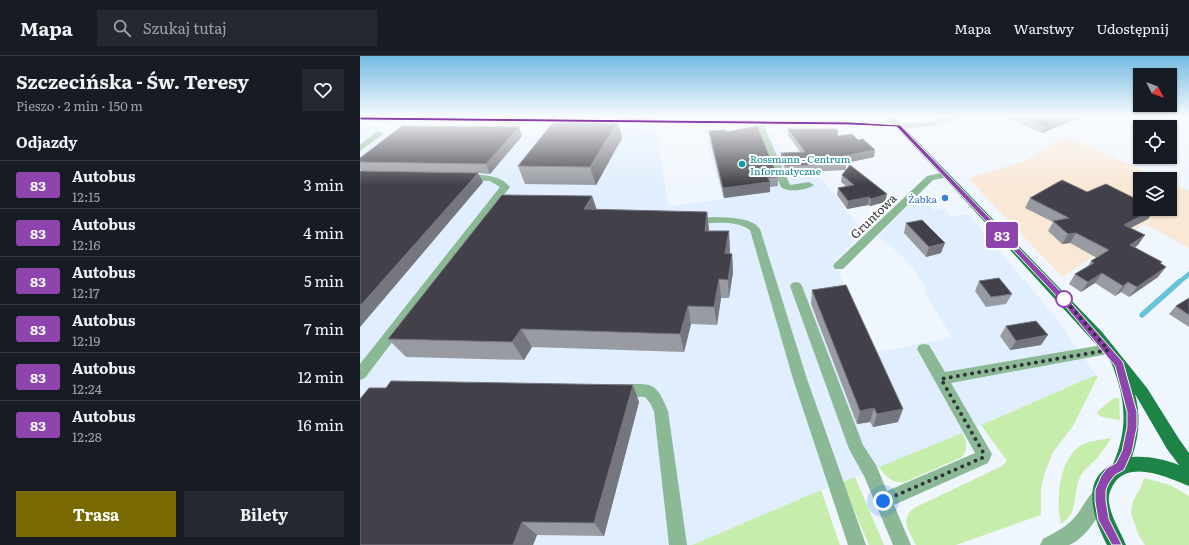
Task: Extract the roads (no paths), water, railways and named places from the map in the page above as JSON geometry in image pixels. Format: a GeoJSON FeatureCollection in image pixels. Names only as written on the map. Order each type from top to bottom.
{"type":"FeatureCollection","features":[{"type":"Feature","properties":{"kind":"main road"},"geometry":{"type":"LineString","coordinates":[[910,139],[1064,299],[1108,350],[1142,392],[1173,444],[1189,466]]}},
{"type":"Feature","properties":{"kind":"main road"},"geometry":{"type":"LineString","coordinates":[[1119,364],[1132,412],[1131,437],[1127,452],[1120,466]]}},
{"type":"Feature","properties":{"kind":"main road"},"geometry":{"type":"LineString","coordinates":[[1116,545],[1104,520],[1100,507],[1102,485],[1107,475],[1120,466],[1135,463],[1153,464],[1172,470],[1189,478]]}},
{"type":"Feature","properties":{"kind":"street"},"geometry":{"type":"LineString","coordinates":[[360,149],[373,139]]}},
{"type":"Feature","properties":{"kind":"street"},"geometry":{"type":"LineString","coordinates":[[765,139],[786,187],[810,185]]}},
{"type":"Feature","properties":{"kind":"street","name":"Gruntowa"},"geometry":{"type":"LineString","coordinates":[[839,266],[930,178],[945,175]]}},
{"type":"Feature","properties":{"kind":"street"},"geometry":{"type":"LineString","coordinates":[[360,374],[505,187],[500,181],[490,178],[452,178]]}},
{"type":"Feature","properties":{"kind":"street"},"geometry":{"type":"LineString","coordinates":[[680,221],[741,222],[749,224],[755,229],[800,379],[857,545]]}},
{"type":"Feature","properties":{"kind":"street"},"geometry":{"type":"LineString","coordinates":[[796,286],[857,449],[870,471],[902,545]]}},
{"type":"Feature","properties":{"kind":"street"},"geometry":{"type":"LineString","coordinates":[[883,501],[982,458],[984,454],[924,349]]}},
{"type":"Feature","properties":{"kind":"street"},"geometry":{"type":"LineString","coordinates":[[941,379],[1108,350]]}},
{"type":"Feature","properties":{"kind":"street"},"geometry":{"type":"LineString","coordinates":[[602,390],[649,391],[656,400],[661,411],[678,545]]}},
{"type":"Feature","properties":{"kind":"street"},"geometry":{"type":"LineString","coordinates":[[1049,545],[1063,539],[1080,527],[1100,496]]}},
{"type":"Feature","properties":{"kind":"waterway"},"geometry":{"type":"LineString","coordinates":[[1178,283],[1189,274]]}},
{"type":"Feature","properties":{"kind":"waterway"},"geometry":{"type":"LineString","coordinates":[[1142,315],[1179,282]]}},
{"type":"Feature","properties":{"kind":"place","name":"Rossmann - Centrum Informatyczne"},"geometry":{"type":"Point","coordinates":[742,164]}},
{"type":"Feature","properties":{"kind":"place","name":"Żabka"},"geometry":{"type":"Point","coordinates":[945,198]}}]}
